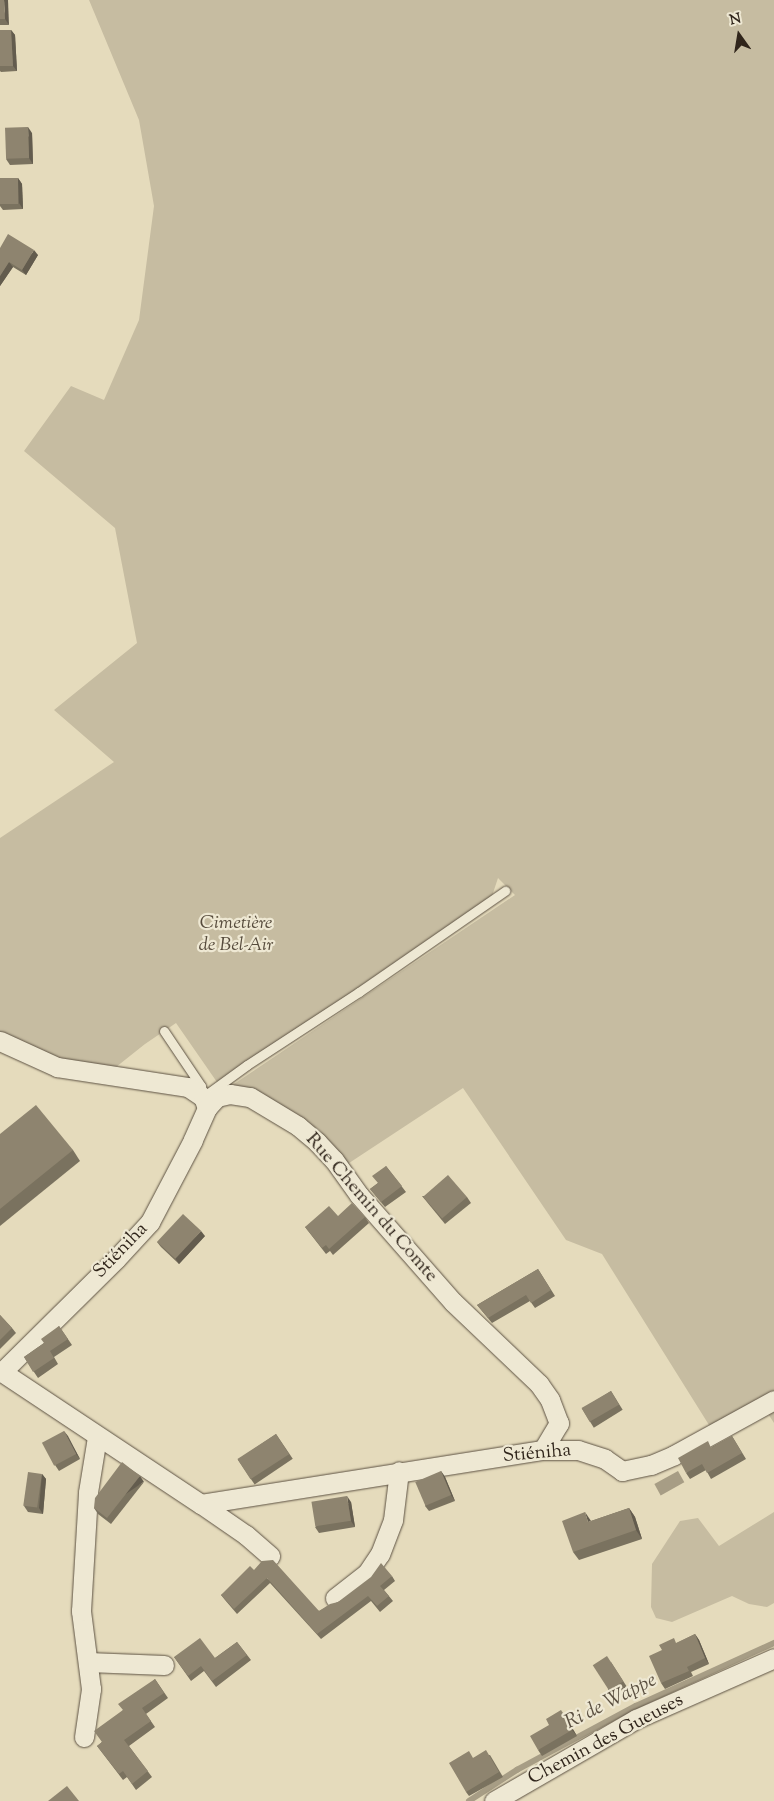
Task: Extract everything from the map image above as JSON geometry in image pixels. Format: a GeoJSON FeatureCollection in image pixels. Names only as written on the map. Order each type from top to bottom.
{"type":"FeatureCollection","features":[{"type":"Feature","properties":{"kind":"street"},"geometry":{"type":"LineString","coordinates":[[0,1041],[57,1067],[188,1087],[205,1102]]}},
{"type":"Feature","properties":{"kind":"street","name":"Rue Chemin du Comte"},"geometry":{"type":"LineString","coordinates":[[205,1102],[230,1094],[250,1098],[276,1112],[318,1142],[360,1195],[453,1302],[539,1384],[550,1400],[559,1422],[542,1450]]}},
{"type":"Feature","properties":{"kind":"street","name":"Stiéniha"},"geometry":{"type":"LineString","coordinates":[[205,1102],[192,1140],[150,1222],[116,1259],[1,1373],[16,1379],[97,1437],[201,1504],[246,1535],[270,1556]]}},
{"type":"Feature","properties":{"kind":"street","name":"Stiéniha"},"geometry":{"type":"LineString","coordinates":[[201,1504],[263,1493],[332,1485],[399,1471],[542,1450],[578,1450],[605,1459],[622,1471],[651,1465],[674,1455],[774,1400]]}},
{"type":"Feature","properties":{"kind":"street"},"geometry":{"type":"LineString","coordinates":[[84,1737],[91,1689],[81,1611],[88,1492],[97,1437]]}},
{"type":"Feature","properties":{"kind":"street"},"geometry":{"type":"LineString","coordinates":[[335,1598],[367,1573],[380,1554],[393,1520],[399,1471]]}},
{"type":"Feature","properties":{"kind":"street","name":"Chemin des Gueuses"},"geometry":{"type":"LineString","coordinates":[[494,1801],[636,1720],[774,1658]]}},
{"type":"Feature","properties":{"kind":"street"},"geometry":{"type":"LineString","coordinates":[[88,1662],[164,1665]]}},
{"type":"Feature","properties":{"kind":"lane"},"geometry":{"type":"LineString","coordinates":[[164,1031],[200,1086],[205,1102],[246,1064],[359,992],[505,891]]}},
{"type":"Feature","properties":{"kind":"green space","name":"Cimetière de Bel-Air"},"geometry":{"type":"Polygon","coordinates":[[[89,0],[774,0],[774,1423],[763,1406],[714,1433],[602,1254],[566,1240],[463,1088],[340,1169],[334,1160],[228,1088],[515,895],[498,878],[490,902],[219,1085],[176,1023],[145,1044],[106,1075],[25,1052],[0,1052],[0,838],[114,762],[54,710],[137,643],[115,528],[24,451],[71,386],[104,400],[139,320],[154,206],[139,120],[89,0]]]}},
{"type":"Feature","properties":{"kind":"green space"},"geometry":{"type":"Polygon","coordinates":[[[774,1512],[774,1603],[767,1607],[749,1604],[732,1596],[672,1622],[656,1618],[651,1607],[652,1564],[680,1521],[698,1518],[719,1546],[774,1512]]]}},
{"type":"Feature","properties":{"kind":"shaded area"},"geometry":{"type":"Polygon","coordinates":[[[678,1471],[684,1482],[661,1495],[654,1484],[678,1471]]]}},
{"type":"Feature","properties":{"kind":"building"},"geometry":{"type":"Polygon","coordinates":[[[0,0],[4,0],[5,19],[0,19],[0,0]]]}},
{"type":"Feature","properties":{"kind":"building"},"geometry":{"type":"Polygon","coordinates":[[[0,30],[11,30],[13,66],[0,66],[0,30]]]}},
{"type":"Feature","properties":{"kind":"building"},"geometry":{"type":"Polygon","coordinates":[[[28,127],[29,158],[6,159],[5,128],[28,127]]]}},
{"type":"Feature","properties":{"kind":"building"},"geometry":{"type":"Polygon","coordinates":[[[0,178],[18,178],[18,204],[0,204],[0,178]]]}},
{"type":"Feature","properties":{"kind":"building"},"geometry":{"type":"Polygon","coordinates":[[[8,234],[34,250],[22,270],[9,262],[0,276],[0,248],[8,234]]]}},
{"type":"Feature","properties":{"kind":"building"},"geometry":{"type":"Polygon","coordinates":[[[36,1105],[73,1150],[0,1209],[0,1134],[36,1105]]]}},
{"type":"Feature","properties":{"kind":"building"},"geometry":{"type":"Polygon","coordinates":[[[386,1166],[402,1186],[381,1202],[370,1189],[378,1183],[372,1176],[386,1166]]]}},
{"type":"Feature","properties":{"kind":"building"},"geometry":{"type":"Polygon","coordinates":[[[448,1175],[467,1197],[442,1219],[423,1197],[448,1175]]]}},
{"type":"Feature","properties":{"kind":"building"},"geometry":{"type":"Polygon","coordinates":[[[352,1203],[365,1217],[329,1249],[326,1245],[322,1248],[305,1227],[329,1206],[338,1216],[352,1203]]]}},
{"type":"Feature","properties":{"kind":"building"},"geometry":{"type":"Polygon","coordinates":[[[183,1214],[201,1231],[175,1259],[157,1242],[183,1214]]]}},
{"type":"Feature","properties":{"kind":"building"},"geometry":{"type":"Polygon","coordinates":[[[538,1269],[551,1290],[531,1303],[526,1295],[488,1318],[477,1305],[538,1269]]]}},
{"type":"Feature","properties":{"kind":"building"},"geometry":{"type":"Polygon","coordinates":[[[0,1315],[12,1328],[0,1340],[0,1315]]]}},
{"type":"Feature","properties":{"kind":"building"},"geometry":{"type":"Polygon","coordinates":[[[59,1326],[68,1339],[50,1351],[54,1358],[33,1372],[24,1357],[44,1343],[41,1339],[59,1326]]]}},
{"type":"Feature","properties":{"kind":"building"},"geometry":{"type":"Polygon","coordinates":[[[611,1391],[619,1405],[590,1422],[582,1408],[611,1391]]]}},
{"type":"Feature","properties":{"kind":"building"},"geometry":{"type":"Polygon","coordinates":[[[64,1431],[76,1454],[54,1466],[42,1443],[64,1431]]]}},
{"type":"Feature","properties":{"kind":"building"},"geometry":{"type":"Polygon","coordinates":[[[276,1434],[289,1454],[250,1479],[237,1459],[276,1434]]]}},
{"type":"Feature","properties":{"kind":"building"},"geometry":{"type":"Polygon","coordinates":[[[732,1436],[742,1453],[707,1473],[702,1464],[686,1473],[678,1458],[708,1441],[711,1448],[732,1436]]]}},
{"type":"Feature","properties":{"kind":"building"},"geometry":{"type":"Polygon","coordinates":[[[122,1462],[140,1476],[107,1518],[94,1508],[95,1498],[122,1462]]]}},
{"type":"Feature","properties":{"kind":"building"},"geometry":{"type":"Polygon","coordinates":[[[441,1471],[451,1495],[425,1506],[415,1482],[441,1471]]]}},
{"type":"Feature","properties":{"kind":"building"},"geometry":{"type":"Polygon","coordinates":[[[28,1472],[42,1474],[37,1508],[23,1506],[28,1472]]]}},
{"type":"Feature","properties":{"kind":"building"},"geometry":{"type":"Polygon","coordinates":[[[347,1496],[351,1521],[315,1526],[311,1502],[347,1496]]]}},
{"type":"Feature","properties":{"kind":"building"},"geometry":{"type":"Polygon","coordinates":[[[629,1508],[636,1530],[573,1552],[562,1521],[585,1512],[588,1522],[629,1508]]]}},
{"type":"Feature","properties":{"kind":"building"},"geometry":{"type":"Polygon","coordinates":[[[273,1560],[319,1611],[330,1604],[338,1602],[371,1577],[381,1563],[392,1576],[380,1586],[389,1596],[377,1606],[368,1596],[317,1634],[267,1578],[234,1609],[221,1595],[250,1566],[254,1570],[262,1561],[273,1560]]]}},
{"type":"Feature","properties":{"kind":"building"},"geometry":{"type":"Polygon","coordinates":[[[695,1634],[705,1658],[687,1667],[689,1671],[661,1683],[649,1656],[662,1650],[659,1645],[674,1638],[676,1643],[695,1634]]]}},
{"type":"Feature","properties":{"kind":"building"},"geometry":{"type":"Polygon","coordinates":[[[200,1638],[215,1658],[237,1642],[247,1655],[212,1681],[201,1666],[188,1676],[174,1657],[200,1638]]]}},
{"type":"Feature","properties":{"kind":"building"},"geometry":{"type":"Polygon","coordinates":[[[607,1656],[623,1681],[609,1690],[593,1665],[607,1656]]]}},
{"type":"Feature","properties":{"kind":"building"},"geometry":{"type":"Polygon","coordinates":[[[155,1679],[164,1693],[142,1708],[151,1721],[124,1740],[148,1771],[132,1784],[123,1771],[119,1774],[97,1746],[102,1742],[94,1731],[123,1710],[118,1704],[155,1679]]]}},
{"type":"Feature","properties":{"kind":"building"},"geometry":{"type":"Polygon","coordinates":[[[561,1710],[572,1730],[538,1750],[530,1736],[549,1725],[546,1719],[561,1710]]]}},
{"type":"Feature","properties":{"kind":"building"},"geometry":{"type":"Polygon","coordinates":[[[486,1750],[499,1772],[466,1792],[449,1763],[469,1751],[473,1758],[486,1750]]]}},
{"type":"Feature","properties":{"kind":"building"},"geometry":{"type":"Polygon","coordinates":[[[67,1786],[79,1801],[48,1801],[67,1786]]]}},
{"type":"Feature","properties":{"kind":"waterway","name":"Ri de Wappe"},"geometry":{"type":"LineString","coordinates":[[469,1801],[517,1770],[636,1706],[774,1643]]}}]}
